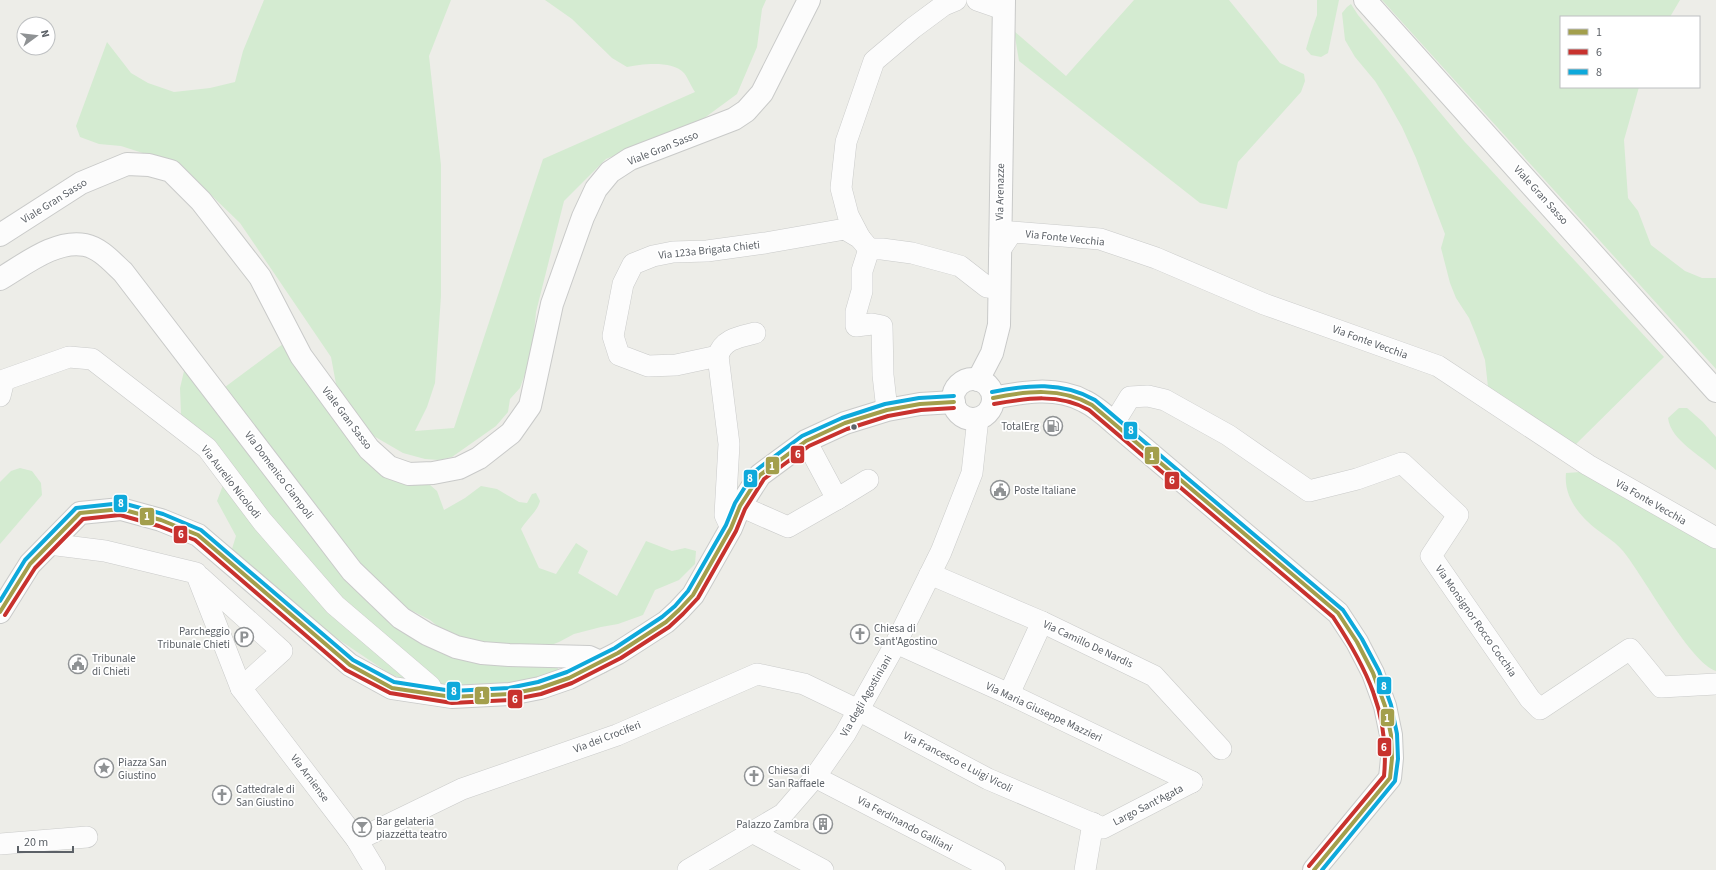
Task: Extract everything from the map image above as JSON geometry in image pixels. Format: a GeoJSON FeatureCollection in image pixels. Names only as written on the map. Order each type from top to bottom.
{"type":"FeatureCollection","features":[{"type":"Feature","properties":{"kind":"street","name":"Viale Gran Sasso"},"geometry":{"type":"LineString","coordinates":[[0,235],[81,183],[127,164],[149,165],[171,171],[201,201],[260,277],[301,356],[369,449],[389,466],[410,474],[459,468],[479,458],[511,433],[530,406],[552,304],[583,217],[596,189],[610,172],[630,159],[734,119],[746,111],[762,93],[809,0]]}},
{"type":"Feature","properties":{"kind":"street"},"geometry":{"type":"LineString","coordinates":[[887,410],[883,375],[882,326],[872,324],[856,326],[856,312],[862,291],[862,271],[865,244],[848,215],[841,188],[846,142],[874,61],[913,28],[944,5],[956,0]]}},
{"type":"Feature","properties":{"kind":"street"},"geometry":{"type":"LineString","coordinates":[[977,0],[1003,5]]}},
{"type":"Feature","properties":{"kind":"street","name":"Viale Gran Sasso"},"geometry":{"type":"LineString","coordinates":[[1368,3],[1716,391]]}},
{"type":"Feature","properties":{"kind":"street","name":"Via Arenazze"},"geometry":{"type":"LineString","coordinates":[[978,380],[996,341],[999,325],[1003,5]]}},
{"type":"Feature","properties":{"kind":"street","name":"Via 123a Brigata Chieti"},"geometry":{"type":"LineString","coordinates":[[718,356],[676,365],[648,366],[620,355],[613,336],[623,284],[633,264],[653,256],[673,252],[707,251],[765,243],[845,229],[865,244]]}},
{"type":"Feature","properties":{"kind":"street","name":"Via Fonte Vecchia"},"geometry":{"type":"LineString","coordinates":[[1000,250],[1012,232],[1100,239],[1156,258],[1264,304],[1438,366],[1588,465],[1716,538]]}},
{"type":"Feature","properties":{"kind":"street","name":"Via Domenico Ciampoli"},"geometry":{"type":"LineString","coordinates":[[0,279],[32,260],[69,244],[86,245],[104,254],[123,272],[352,571],[401,618],[456,647],[509,656],[589,657],[600,662]]}},
{"type":"Feature","properties":{"kind":"street"},"geometry":{"type":"LineString","coordinates":[[865,244],[882,249],[912,253],[960,266],[987,287],[999,288]]}},
{"type":"Feature","properties":{"kind":"street"},"geometry":{"type":"LineString","coordinates":[[731,528],[725,514],[729,444],[718,356],[720,350],[731,340],[755,333]]}},
{"type":"Feature","properties":{"kind":"street","name":"Via Aurelio Nicolodi"},"geometry":{"type":"LineString","coordinates":[[0,396],[4,380],[69,357],[92,359],[207,448],[262,521],[334,604],[430,686],[434,694]]}},
{"type":"Feature","properties":{"kind":"street"},"geometry":{"type":"LineString","coordinates":[[972,379],[978,380],[988,386],[993,398],[991,408],[983,416],[971,419],[960,414],[954,402],[954,395],[960,384],[972,379]]}},
{"type":"Feature","properties":{"kind":"street"},"geometry":{"type":"LineString","coordinates":[[993,398],[1034,391],[1060,393],[1085,401],[1114,423],[1338,613],[1357,642],[1373,673],[1385,706],[1391,735],[1392,758],[1390,778],[1314,870]]}},
{"type":"Feature","properties":{"kind":"street","name":"Via Monsignor Rocco Cocchia"},"geometry":{"type":"LineString","coordinates":[[1114,423],[1130,397],[1148,396],[1165,400],[1228,434],[1308,491],[1357,479],[1402,463],[1458,515],[1431,556],[1530,699],[1540,709],[1630,649],[1661,687],[1716,684]]}},
{"type":"Feature","properties":{"kind":"street"},"geometry":{"type":"LineString","coordinates":[[0,612],[30,564],[80,513],[121,509],[160,520],[198,535],[350,665],[392,688],[452,697],[525,692],[569,678],[600,662],[638,640],[679,610],[693,595],[731,528],[740,506],[760,475],[806,441],[838,426],[887,410],[920,404],[954,402]]}},
{"type":"Feature","properties":{"kind":"street","name":"Via degli Agostiniani"},"geometry":{"type":"LineString","coordinates":[[688,870],[783,814],[815,777],[858,710],[896,643],[941,552],[960,504],[974,462],[978,418]]}},
{"type":"Feature","properties":{"kind":"street"},"geometry":{"type":"LineString","coordinates":[[806,441],[837,498]]}},
{"type":"Feature","properties":{"kind":"street"},"geometry":{"type":"LineString","coordinates":[[740,506],[788,527],[868,480]]}},
{"type":"Feature","properties":{"kind":"street"},"geometry":{"type":"LineString","coordinates":[[49,544],[105,551],[196,573],[282,651],[241,688]]}},
{"type":"Feature","properties":{"kind":"street","name":"Via Arniense"},"geometry":{"type":"LineString","coordinates":[[196,573],[241,688],[357,840],[375,870]]}},
{"type":"Feature","properties":{"kind":"street","name":"Via Camillo De Nardis"},"geometry":{"type":"LineString","coordinates":[[930,574],[1042,622],[1154,676],[1221,750]]}},
{"type":"Feature","properties":{"kind":"street"},"geometry":{"type":"LineString","coordinates":[[1009,694],[1042,622]]}},
{"type":"Feature","properties":{"kind":"street","name":"Via Maria Giuseppe Mazzieri"},"geometry":{"type":"LineString","coordinates":[[896,643],[1009,694],[1192,782]]}},
{"type":"Feature","properties":{"kind":"street","name":"Via dei Crociferi"},"geometry":{"type":"LineString","coordinates":[[357,840],[462,788],[617,734],[757,674],[804,684],[858,710]]}},
{"type":"Feature","properties":{"kind":"street","name":"Via Francesco e Luigi Vicoli"},"geometry":{"type":"LineString","coordinates":[[858,710],[988,779],[1098,826]]}},
{"type":"Feature","properties":{"kind":"street","name":"Via Ferdinando Galliani"},"geometry":{"type":"LineString","coordinates":[[815,777],[995,870]]}},
{"type":"Feature","properties":{"kind":"street","name":"Largo Sant'Agata"},"geometry":{"type":"LineString","coordinates":[[1098,826],[1192,782]]}},
{"type":"Feature","properties":{"kind":"street"},"geometry":{"type":"LineString","coordinates":[[1085,870],[1098,826]]}},
{"type":"Feature","properties":{"kind":"street"},"geometry":{"type":"LineString","coordinates":[[752,832],[823,870]]}},
{"type":"Feature","properties":{"kind":"street"},"geometry":{"type":"LineString","coordinates":[[0,844],[87,837]]}},
{"type":"Feature","properties":{"kind":"green space"},"geometry":{"type":"Polygon","coordinates":[[[264,0],[451,0],[429,56],[441,165],[441,296],[435,383],[427,407],[415,431],[454,428],[543,159],[695,92],[684,73],[672,66],[648,64],[627,67],[612,58],[572,19],[545,0],[766,0],[762,9],[757,47],[737,94],[703,119],[606,159],[564,201],[536,312],[532,354],[520,388],[510,399],[508,412],[496,426],[452,457],[439,460],[425,459],[403,453],[365,431],[339,400],[331,357],[240,223],[180,165],[121,146],[99,144],[80,137],[76,126],[107,42],[131,73],[148,83],[174,92],[210,88],[235,82],[243,51],[264,0]]]}},
{"type":"Feature","properties":{"kind":"green space"},"geometry":{"type":"Polygon","coordinates":[[[1134,0],[1229,0],[1280,63],[1304,74],[1305,81],[1301,92],[1238,162],[1227,209],[1200,203],[1019,61],[1014,31],[1066,76],[1134,0]]]}},
{"type":"Feature","properties":{"kind":"green space"},"geometry":{"type":"Polygon","coordinates":[[[1317,0],[1339,0],[1328,53],[1321,57],[1311,55],[1306,49],[1317,15],[1317,0]]]}},
{"type":"Feature","properties":{"kind":"green space"},"geometry":{"type":"Polygon","coordinates":[[[1382,0],[1680,0],[1671,16],[1560,16],[1560,88],[1639,88],[1624,140],[1628,198],[1638,211],[1651,245],[1685,271],[1702,278],[1716,278],[1716,369],[1382,0]]]}},
{"type":"Feature","properties":{"kind":"green space"},"geometry":{"type":"Polygon","coordinates":[[[1351,4],[1358,15],[1464,141],[1664,357],[1573,447],[1488,387],[1485,360],[1469,318],[1456,298],[1450,283],[1441,248],[1445,234],[1416,158],[1402,127],[1385,97],[1375,81],[1355,57],[1345,40],[1342,13],[1351,4]]]}},
{"type":"Feature","properties":{"kind":"green space"},"geometry":{"type":"Polygon","coordinates":[[[287,341],[343,426],[430,485],[437,491],[444,510],[465,498],[481,486],[497,489],[519,502],[527,503],[532,494],[536,493],[540,501],[539,505],[521,529],[539,568],[556,574],[576,543],[588,551],[578,573],[617,596],[646,541],[672,551],[685,548],[696,551],[695,564],[679,580],[655,590],[643,615],[618,624],[574,634],[539,650],[456,641],[430,620],[397,603],[383,593],[221,390],[287,341]]]}},
{"type":"Feature","properties":{"kind":"green space"},"geometry":{"type":"Polygon","coordinates":[[[185,367],[395,625],[559,665],[555,677],[506,689],[420,685],[390,674],[311,621],[231,552],[236,536],[217,501],[225,480],[210,444],[181,414],[180,388],[185,367]]]}},
{"type":"Feature","properties":{"kind":"green space"},"geometry":{"type":"Polygon","coordinates":[[[1679,408],[1687,408],[1703,422],[1716,437],[1716,470],[1681,441],[1670,426],[1668,418],[1679,408]]]}},
{"type":"Feature","properties":{"kind":"green space"},"geometry":{"type":"Polygon","coordinates":[[[20,468],[32,471],[41,483],[42,495],[0,544],[0,482],[11,471],[20,468]]]}},
{"type":"Feature","properties":{"kind":"green space"},"geometry":{"type":"Polygon","coordinates":[[[1581,472],[1716,544],[1716,671],[1705,665],[1680,636],[1623,551],[1587,521],[1578,511],[1568,494],[1566,473],[1581,472]]]}},
{"type":"Feature","properties":{"kind":"transit line","name":"8"},"geometry":{"type":"LineString","coordinates":[[992,392],[1032,386],[1045,386],[1070,390],[1095,400],[1343,610],[1362,639],[1379,671],[1391,705],[1397,734],[1398,759],[1395,781],[1322,870]]}},
{"type":"Feature","properties":{"kind":"transit line","name":"1"},"geometry":{"type":"LineString","coordinates":[[993,398],[1031,392],[1044,392],[1068,395],[1092,405],[1338,613],[1357,642],[1373,673],[1385,706],[1391,735],[1392,758],[1390,778],[1314,870]]}},
{"type":"Feature","properties":{"kind":"transit line","name":"8"},"geometry":{"type":"LineString","coordinates":[[0,601],[25,560],[76,508],[122,503],[163,514],[201,530],[353,660],[394,682],[452,691],[509,688],[538,682],[567,672],[615,648],[662,617],[675,606],[688,591],[726,525],[735,503],[755,471],[802,436],[842,418],[885,404],[919,398],[954,396]]}},
{"type":"Feature","properties":{"kind":"transit line","name":"6"},"geometry":{"type":"LineString","coordinates":[[994,404],[1043,398],[1066,401],[1089,410],[1333,617],[1356,654],[1373,692],[1383,732],[1385,753],[1384,776],[1309,866]]}},
{"type":"Feature","properties":{"kind":"transit line","name":"1"},"geometry":{"type":"LineString","coordinates":[[0,612],[30,564],[80,513],[121,509],[161,520],[198,535],[350,665],[392,688],[452,697],[510,694],[540,688],[569,678],[618,653],[666,622],[679,610],[693,595],[731,528],[740,506],[760,475],[806,441],[845,423],[887,410],[920,404],[954,402]]}},
{"type":"Feature","properties":{"kind":"transit line","name":"6"},"geometry":{"type":"LineString","coordinates":[[5,615],[35,568],[83,519],[120,515],[159,526],[195,540],[346,670],[390,693],[452,703],[510,700],[541,694],[572,683],[621,658],[669,627],[698,598],[736,531],[745,509],[764,479],[809,446],[847,429],[888,416],[921,410],[954,408]]}},
{"type":"Feature","properties":{"kind":"place","name":"TotalErg"},"geometry":{"type":"Point","coordinates":[1053,426]}},
{"type":"Feature","properties":{"kind":"place","name":"Poste Italiane"},"geometry":{"type":"Point","coordinates":[1000,490]}},
{"type":"Feature","properties":{"kind":"place","name":"Chiesa di Sant'Agostino"},"geometry":{"type":"Point","coordinates":[860,634]}},
{"type":"Feature","properties":{"kind":"place","name":"Parcheggio Tribunale Chieti"},"geometry":{"type":"Point","coordinates":[244,637]}},
{"type":"Feature","properties":{"kind":"place","name":"Tribunale di Chieti"},"geometry":{"type":"Point","coordinates":[78,664]}},
{"type":"Feature","properties":{"kind":"place","name":"Piazza San Giustino"},"geometry":{"type":"Point","coordinates":[104,768]}},
{"type":"Feature","properties":{"kind":"place","name":"Chiesa di San Raffaele"},"geometry":{"type":"Point","coordinates":[754,776]}},
{"type":"Feature","properties":{"kind":"place","name":"Cattedrale di San Giustino"},"geometry":{"type":"Point","coordinates":[222,795]}},
{"type":"Feature","properties":{"kind":"place","name":"Palazzo Zambra"},"geometry":{"type":"Point","coordinates":[823,824]}},
{"type":"Feature","properties":{"kind":"place","name":"Bar gelateria piazzetta teatro"},"geometry":{"type":"Point","coordinates":[362,827]}}]}
